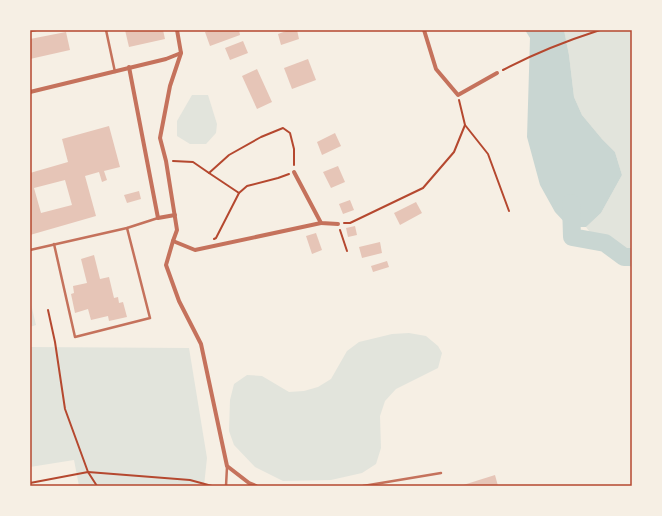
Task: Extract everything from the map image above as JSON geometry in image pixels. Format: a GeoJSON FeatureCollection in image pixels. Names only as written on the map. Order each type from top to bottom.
{"type":"FeatureCollection","features":[{"type":"Feature","properties":{"kind":"street"},"geometry":{"type":"LineString","coordinates":[[177,30],[181,53],[170,86],[160,138],[166,161],[177,230],[166,265],[179,300],[201,344],[227,466],[256,486]]}},
{"type":"Feature","properties":{"kind":"street"},"geometry":{"type":"LineString","coordinates":[[424,30],[436,69],[458,95],[497,73]]}},
{"type":"Feature","properties":{"kind":"street"},"geometry":{"type":"LineString","coordinates":[[30,92],[166,59],[181,53]]}},
{"type":"Feature","properties":{"kind":"street"},"geometry":{"type":"LineString","coordinates":[[129,67],[158,218],[175,215]]}},
{"type":"Feature","properties":{"kind":"street"},"geometry":{"type":"LineString","coordinates":[[294,172],[321,224]]}},
{"type":"Feature","properties":{"kind":"street"},"geometry":{"type":"LineString","coordinates":[[173,241],[195,250],[321,224],[338,224]]}},
{"type":"Feature","properties":{"kind":"lane"},"geometry":{"type":"LineString","coordinates":[[30,31],[36,30]]}},
{"type":"Feature","properties":{"kind":"lane"},"geometry":{"type":"LineString","coordinates":[[106,30],[115,72]]}},
{"type":"Feature","properties":{"kind":"lane"},"geometry":{"type":"LineString","coordinates":[[30,250],[127,228],[158,218]]}},
{"type":"Feature","properties":{"kind":"lane"},"geometry":{"type":"LineString","coordinates":[[54,244],[75,337],[150,318],[127,228]]}},
{"type":"Feature","properties":{"kind":"lane"},"geometry":{"type":"LineString","coordinates":[[226,486],[227,466]]}},
{"type":"Feature","properties":{"kind":"lane"},"geometry":{"type":"LineString","coordinates":[[363,486],[441,473]]}},
{"type":"Feature","properties":{"kind":"path"},"geometry":{"type":"LineString","coordinates":[[497,73],[534,54],[566,41],[600,30]]}},
{"type":"Feature","properties":{"kind":"path"},"geometry":{"type":"LineString","coordinates":[[458,95],[465,126],[488,154],[509,211]]}},
{"type":"Feature","properties":{"kind":"path"},"geometry":{"type":"LineString","coordinates":[[347,252],[338,224],[350,223],[423,188],[454,152],[465,126]]}},
{"type":"Feature","properties":{"kind":"path"},"geometry":{"type":"LineString","coordinates":[[209,172],[229,154],[261,137],[283,128],[290,133],[294,149],[294,172],[247,186],[239,193],[216,238],[209,242]]}},
{"type":"Feature","properties":{"kind":"path"},"geometry":{"type":"LineString","coordinates":[[166,161],[193,162],[239,193]]}},
{"type":"Feature","properties":{"kind":"path"},"geometry":{"type":"LineString","coordinates":[[48,310],[55,342],[65,409],[88,472],[97,486]]}},
{"type":"Feature","properties":{"kind":"path"},"geometry":{"type":"LineString","coordinates":[[30,483],[88,472],[190,480],[212,486]]}},
{"type":"Feature","properties":{"kind":"shaded area"},"geometry":{"type":"Polygon","coordinates":[[[525,30],[564,30],[569,55],[574,97],[582,115],[615,152],[622,175],[601,213],[586,227],[569,227],[555,212],[540,185],[527,137],[530,38],[525,30]]]}},
{"type":"Feature","properties":{"kind":"shaded area"},"geometry":{"type":"Polygon","coordinates":[[[564,30],[632,30],[632,268],[595,239],[586,227],[601,213],[622,175],[615,152],[582,115],[574,97],[569,55],[564,30]]]}},
{"type":"Feature","properties":{"kind":"shaded area"},"geometry":{"type":"Polygon","coordinates":[[[192,95],[208,95],[217,124],[216,133],[206,144],[190,144],[177,136],[177,121],[192,95]]]}},
{"type":"Feature","properties":{"kind":"shaded area"},"geometry":{"type":"Polygon","coordinates":[[[30,300],[36,325],[30,327],[30,300]]]}},
{"type":"Feature","properties":{"kind":"shaded area"},"geometry":{"type":"Polygon","coordinates":[[[409,333],[426,336],[438,346],[442,353],[438,368],[396,389],[385,401],[380,416],[381,448],[376,464],[362,473],[331,480],[283,481],[255,467],[234,445],[229,431],[230,400],[234,384],[247,375],[262,376],[289,392],[304,391],[318,387],[331,379],[347,351],[359,342],[392,334],[409,333]]]}},
{"type":"Feature","properties":{"kind":"shaded area"},"geometry":{"type":"Polygon","coordinates":[[[632,344],[632,411],[630,348],[632,344]]]}},
{"type":"Feature","properties":{"kind":"shaded area"},"geometry":{"type":"Polygon","coordinates":[[[30,347],[189,348],[207,458],[204,486],[79,486],[74,460],[30,467],[30,347]]]}},
{"type":"Feature","properties":{"kind":"building"},"geometry":{"type":"Polygon","coordinates":[[[125,30],[163,30],[165,39],[129,47],[125,30]]]}},
{"type":"Feature","properties":{"kind":"building"},"geometry":{"type":"Polygon","coordinates":[[[212,30],[239,30],[240,35],[210,46],[205,32],[212,30]]]}},
{"type":"Feature","properties":{"kind":"building"},"geometry":{"type":"Polygon","coordinates":[[[289,30],[297,30],[299,39],[281,45],[278,34],[289,30]]]}},
{"type":"Feature","properties":{"kind":"building"},"geometry":{"type":"Polygon","coordinates":[[[66,32],[70,50],[30,59],[30,39],[66,32]]]}},
{"type":"Feature","properties":{"kind":"building"},"geometry":{"type":"Polygon","coordinates":[[[243,41],[248,53],[230,60],[225,48],[243,41]]]}},
{"type":"Feature","properties":{"kind":"building"},"geometry":{"type":"Polygon","coordinates":[[[308,59],[316,80],[292,89],[284,68],[308,59]]]}},
{"type":"Feature","properties":{"kind":"building"},"geometry":{"type":"Polygon","coordinates":[[[257,69],[272,102],[257,109],[242,76],[257,69]]]}},
{"type":"Feature","properties":{"kind":"building"},"geometry":{"type":"Polygon","coordinates":[[[109,126],[120,167],[104,171],[107,180],[102,182],[99,172],[85,176],[96,216],[30,235],[30,173],[68,162],[62,139],[109,126]],[[65,180],[34,188],[41,213],[72,205],[65,180]]]}},
{"type":"Feature","properties":{"kind":"building"},"geometry":{"type":"Polygon","coordinates":[[[335,133],[341,146],[322,155],[317,142],[335,133]]]}},
{"type":"Feature","properties":{"kind":"building"},"geometry":{"type":"Polygon","coordinates":[[[338,166],[345,182],[331,188],[323,172],[338,166]]]}},
{"type":"Feature","properties":{"kind":"building"},"geometry":{"type":"Polygon","coordinates":[[[139,191],[141,199],[127,203],[124,195],[139,191]]]}},
{"type":"Feature","properties":{"kind":"building"},"geometry":{"type":"Polygon","coordinates":[[[350,200],[354,210],[343,214],[339,204],[350,200]]]}},
{"type":"Feature","properties":{"kind":"building"},"geometry":{"type":"Polygon","coordinates":[[[416,202],[422,213],[400,225],[394,213],[416,202]]]}},
{"type":"Feature","properties":{"kind":"building"},"geometry":{"type":"Polygon","coordinates":[[[355,226],[357,235],[348,237],[346,228],[355,226]]]}},
{"type":"Feature","properties":{"kind":"building"},"geometry":{"type":"Polygon","coordinates":[[[316,233],[322,250],[312,254],[306,236],[316,233]]]}},
{"type":"Feature","properties":{"kind":"building"},"geometry":{"type":"Polygon","coordinates":[[[380,242],[382,253],[362,258],[359,247],[380,242]]]}},
{"type":"Feature","properties":{"kind":"building"},"geometry":{"type":"Polygon","coordinates":[[[94,255],[100,279],[109,277],[114,298],[118,297],[119,303],[123,302],[127,317],[109,321],[108,316],[91,320],[88,309],[75,313],[71,294],[74,293],[73,286],[87,283],[81,259],[94,255]]]}},
{"type":"Feature","properties":{"kind":"building"},"geometry":{"type":"Polygon","coordinates":[[[387,261],[389,267],[373,272],[371,266],[387,261]]]}},
{"type":"Feature","properties":{"kind":"building"},"geometry":{"type":"Polygon","coordinates":[[[495,475],[498,486],[460,486],[495,475]]]}},
{"type":"Feature","properties":{"kind":"waterway"},"geometry":{"type":"LineString","coordinates":[[571,203],[572,237],[605,243],[624,257],[632,257]]}}]}
